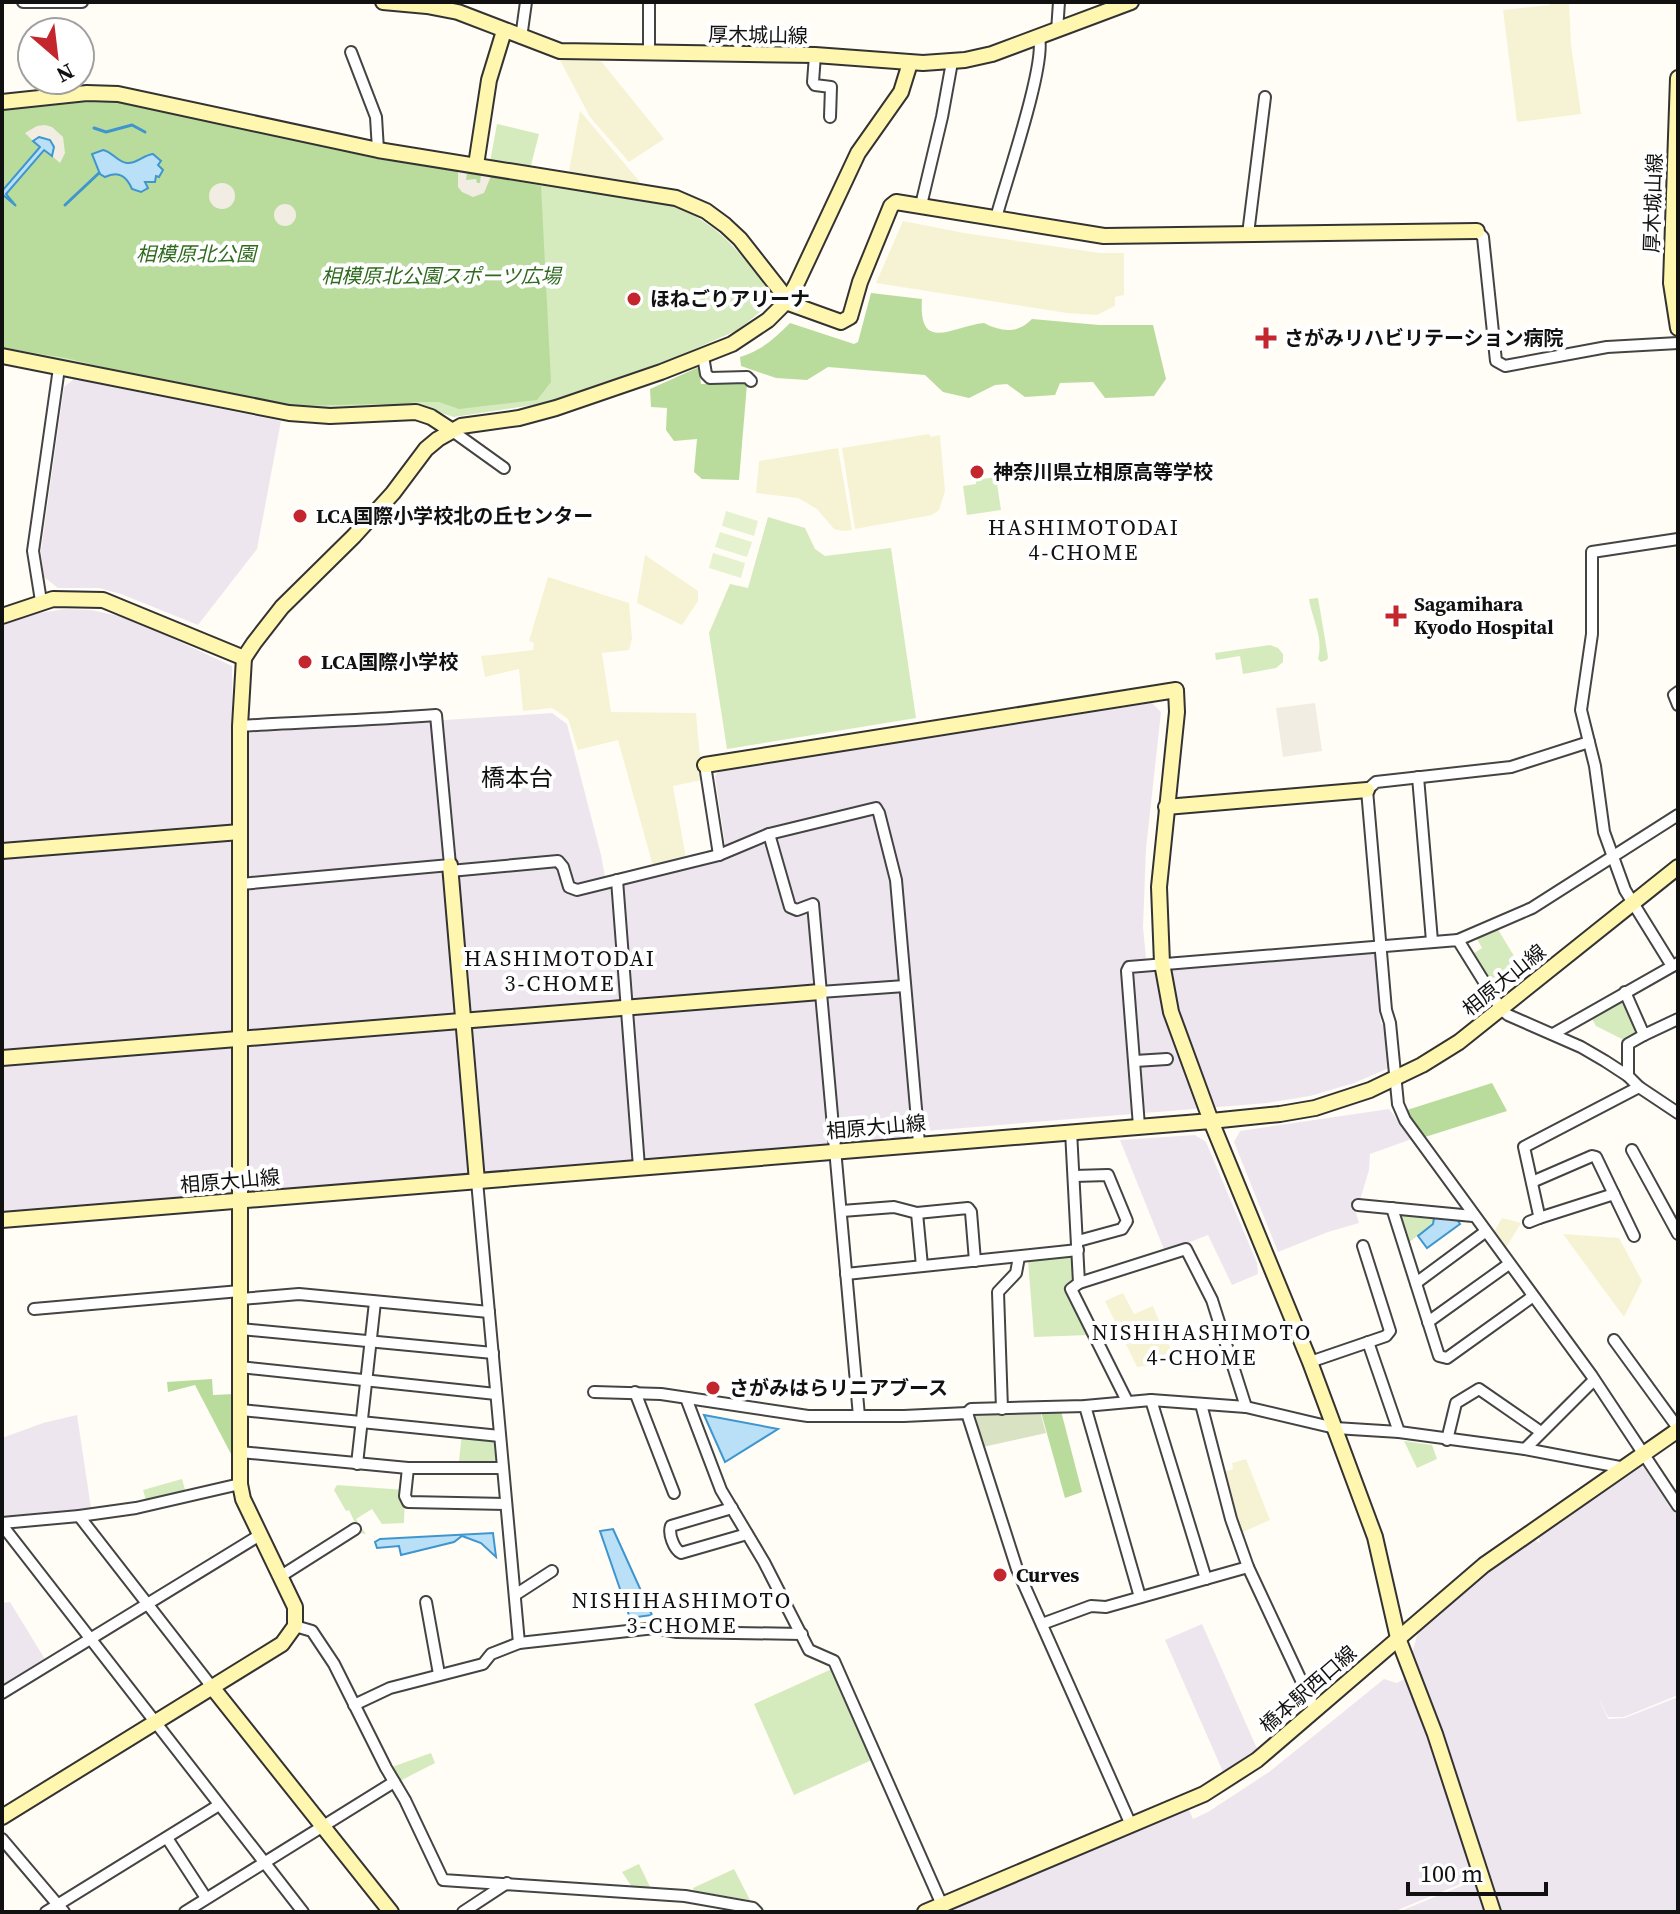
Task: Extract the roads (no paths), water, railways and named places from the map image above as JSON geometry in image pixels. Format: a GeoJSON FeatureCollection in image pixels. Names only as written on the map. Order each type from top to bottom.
{"type":"FeatureCollection","features":[{"type":"Feature","properties":{"kind":"street"},"geometry":{"type":"LineString","coordinates":[[23,2],[82,2]]}},
{"type":"Feature","properties":{"kind":"street","name":"厚木城山線"},"geometry":{"type":"LineString","coordinates":[[383,2],[445,9],[560,51],[815,55],[910,63],[952,62],[992,54],[1131,2]]}},
{"type":"Feature","properties":{"kind":"street"},"geometry":{"type":"LineString","coordinates":[[521,38],[526,2]]}},
{"type":"Feature","properties":{"kind":"street"},"geometry":{"type":"LineString","coordinates":[[649,2],[649,53]]}},
{"type":"Feature","properties":{"kind":"street"},"geometry":{"type":"LineString","coordinates":[[1057,31],[1059,2]]}},
{"type":"Feature","properties":{"kind":"street"},"geometry":{"type":"LineString","coordinates":[[476,165],[489,80],[504,31]]}},
{"type":"Feature","properties":{"kind":"street"},"geometry":{"type":"LineString","coordinates":[[996,218],[1035,81],[1039,38]]}},
{"type":"Feature","properties":{"kind":"street"},"geometry":{"type":"LineString","coordinates":[[351,52],[376,117],[378,150]]}},
{"type":"Feature","properties":{"kind":"street"},"geometry":{"type":"LineString","coordinates":[[815,55],[813,82],[831,87],[830,117]]}},
{"type":"Feature","properties":{"kind":"street"},"geometry":{"type":"LineString","coordinates":[[921,205],[952,62]]}},
{"type":"Feature","properties":{"kind":"street"},"geometry":{"type":"LineString","coordinates":[[2,1817],[282,1644],[295,1626],[295,1607],[243,1499],[240,1484],[240,726],[244,658],[282,607],[386,502],[426,449],[451,430],[468,424],[542,413],[703,356],[753,331],[787,301],[858,153],[901,92],[910,63]]}},
{"type":"Feature","properties":{"kind":"street","name":"厚木城山線"},"geometry":{"type":"LineString","coordinates":[[1678,78],[1671,283],[1678,328]]}},
{"type":"Feature","properties":{"kind":"street"},"geometry":{"type":"LineString","coordinates":[[2,102],[87,93],[118,94],[378,150],[665,196],[695,206],[717,218],[740,239],[787,301],[797,307],[846,321],[891,206],[900,201],[1104,236],[1477,231],[1483,237],[1496,361],[1499,365],[1607,347],[1678,343]]}},
{"type":"Feature","properties":{"kind":"street"},"geometry":{"type":"LineString","coordinates":[[1248,234],[1265,97]]}},
{"type":"Feature","properties":{"kind":"street"},"geometry":{"type":"LineString","coordinates":[[2,356],[300,415],[416,412],[431,417],[504,468]]}},
{"type":"Feature","properties":{"kind":"street"},"geometry":{"type":"LineString","coordinates":[[703,356],[706,374],[710,378],[747,377],[751,381]]}},
{"type":"Feature","properties":{"kind":"street"},"geometry":{"type":"LineString","coordinates":[[41,601],[33,551],[59,368]]}},
{"type":"Feature","properties":{"kind":"street"},"geometry":{"type":"LineString","coordinates":[[1553,1034],[1675,964],[1632,903],[1604,832],[1581,710],[1592,634],[1592,552],[1678,539]]}},
{"type":"Feature","properties":{"kind":"street"},"geometry":{"type":"LineString","coordinates":[[2,616],[41,601],[65,597],[103,600],[244,658]]}},
{"type":"Feature","properties":{"kind":"street"},"geometry":{"type":"LineString","coordinates":[[719,855],[705,765],[1176,690],[1177,718],[1159,887],[1162,963],[1175,1026],[1310,1362],[1375,1537],[1398,1638],[1435,1734],[1493,1912]]}},
{"type":"Feature","properties":{"kind":"street"},"geometry":{"type":"LineString","coordinates":[[1678,692],[1674,695],[1678,705]]}},
{"type":"Feature","properties":{"kind":"street"},"geometry":{"type":"LineString","coordinates":[[240,726],[436,715],[519,1643]]}},
{"type":"Feature","properties":{"kind":"street"},"geometry":{"type":"LineString","coordinates":[[1166,807],[1367,790],[1376,782],[1511,767],[1589,742]]}},
{"type":"Feature","properties":{"kind":"street"},"geometry":{"type":"LineString","coordinates":[[1418,777],[1432,941]]}},
{"type":"Feature","properties":{"kind":"street"},"geometry":{"type":"LineString","coordinates":[[1367,790],[1398,1104],[1405,1120],[1594,1380],[1678,1506]]}},
{"type":"Feature","properties":{"kind":"street"},"geometry":{"type":"LineString","coordinates":[[241,884],[558,861],[572,889],[719,855],[769,834],[878,810],[896,880],[919,1143]]}},
{"type":"Feature","properties":{"kind":"street"},"geometry":{"type":"LineString","coordinates":[[1139,1126],[1127,969],[1132,965],[1458,940],[1532,908],[1678,815]]}},
{"type":"Feature","properties":{"kind":"street"},"geometry":{"type":"LineString","coordinates":[[2,851],[240,832]]}},
{"type":"Feature","properties":{"kind":"street"},"geometry":{"type":"LineString","coordinates":[[769,834],[790,907],[797,910],[813,904],[859,1416]]}},
{"type":"Feature","properties":{"kind":"street","name":"相原大山線"},"geometry":{"type":"LineString","coordinates":[[2,1220],[1211,1121],[1315,1108],[1395,1079],[1459,1042],[1678,867]]}},
{"type":"Feature","properties":{"kind":"street"},"geometry":{"type":"LineString","coordinates":[[617,880],[639,1167]]}},
{"type":"Feature","properties":{"kind":"street"},"geometry":{"type":"LineString","coordinates":[[1458,940],[1501,1009],[1508,1015],[1581,1047],[1628,1076],[1678,1113]]}},
{"type":"Feature","properties":{"kind":"street"},"geometry":{"type":"LineString","coordinates":[[2,1058],[905,986]]}},
{"type":"Feature","properties":{"kind":"street"},"geometry":{"type":"LineString","coordinates":[[1625,992],[1644,1035]]}},
{"type":"Feature","properties":{"kind":"street"},"geometry":{"type":"LineString","coordinates":[[1628,1076],[1628,1044],[1678,1019]]}},
{"type":"Feature","properties":{"kind":"street"},"geometry":{"type":"LineString","coordinates":[[1135,1061],[1167,1059]]}},
{"type":"Feature","properties":{"kind":"street"},"geometry":{"type":"LineString","coordinates":[[1614,1194],[1534,1220],[1532,1182],[1524,1147],[1639,1087]]}},
{"type":"Feature","properties":{"kind":"street"},"geometry":{"type":"LineString","coordinates":[[1071,1131],[1079,1283]]}},
{"type":"Feature","properties":{"kind":"street"},"geometry":{"type":"LineString","coordinates":[[1632,1150],[1678,1234]]}},
{"type":"Feature","properties":{"kind":"street"},"geometry":{"type":"LineString","coordinates":[[1532,1182],[1595,1156],[1634,1236]]}},
{"type":"Feature","properties":{"kind":"street"},"geometry":{"type":"LineString","coordinates":[[846,1274],[1019,1257],[1078,1246],[1122,1229],[1127,1221],[1108,1175],[1074,1176]]}},
{"type":"Feature","properties":{"kind":"street"},"geometry":{"type":"LineString","coordinates":[[1358,1205],[1473,1216]]}},
{"type":"Feature","properties":{"kind":"street"},"geometry":{"type":"LineString","coordinates":[[842,1211],[895,1207],[917,1213],[970,1209],[975,1261]]}},
{"type":"Feature","properties":{"kind":"street"},"geometry":{"type":"LineString","coordinates":[[1392,1208],[1439,1356],[1447,1358],[1532,1297]]}},
{"type":"Feature","properties":{"kind":"street"},"geometry":{"type":"LineString","coordinates":[[917,1213],[922,1266]]}},
{"type":"Feature","properties":{"kind":"street"},"geometry":{"type":"LineString","coordinates":[[1416,1283],[1485,1232]]}},
{"type":"Feature","properties":{"kind":"street"},"geometry":{"type":"LineString","coordinates":[[1310,1362],[1386,1336],[1390,1331],[1363,1246]]}},
{"type":"Feature","properties":{"kind":"street"},"geometry":{"type":"LineString","coordinates":[[1127,1401],[1072,1287],[1186,1249],[1212,1300],[1246,1407]]}},
{"type":"Feature","properties":{"kind":"street"},"geometry":{"type":"LineString","coordinates":[[1002,1409],[998,1292],[1014,1276],[1019,1257]]}},
{"type":"Feature","properties":{"kind":"street"},"geometry":{"type":"LineString","coordinates":[[1428,1322],[1509,1264]]}},
{"type":"Feature","properties":{"kind":"street"},"geometry":{"type":"LineString","coordinates":[[34,1309],[299,1294],[489,1312]]}},
{"type":"Feature","properties":{"kind":"street"},"geometry":{"type":"LineString","coordinates":[[357,1464],[375,1302]]}},
{"type":"Feature","properties":{"kind":"street"},"geometry":{"type":"LineString","coordinates":[[241,1329],[493,1353]]}},
{"type":"Feature","properties":{"kind":"street"},"geometry":{"type":"LineString","coordinates":[[1614,1340],[1678,1429]]}},
{"type":"Feature","properties":{"kind":"street"},"geometry":{"type":"LineString","coordinates":[[1368,1342],[1399,1432]]}},
{"type":"Feature","properties":{"kind":"street"},"geometry":{"type":"LineString","coordinates":[[240,1367],[496,1394]]}},
{"type":"Feature","properties":{"kind":"street"},"geometry":{"type":"LineString","coordinates":[[1525,1449],[1594,1380]]}},
{"type":"Feature","properties":{"kind":"street"},"geometry":{"type":"LineString","coordinates":[[1447,1440],[1456,1403],[1479,1389],[1541,1432]]}},
{"type":"Feature","properties":{"kind":"street"},"geometry":{"type":"LineString","coordinates":[[594,1392],[635,1392],[808,1416],[967,1413],[971,1409],[1085,1406],[1151,1400],[1246,1407],[1335,1428],[1399,1432],[1525,1449],[1625,1468]]}},
{"type":"Feature","properties":{"kind":"street"},"geometry":{"type":"LineString","coordinates":[[635,1392],[674,1493]]}},
{"type":"Feature","properties":{"kind":"street"},"geometry":{"type":"LineString","coordinates":[[686,1398],[721,1490],[809,1650],[834,1661],[942,1905]]}},
{"type":"Feature","properties":{"kind":"street"},"geometry":{"type":"LineString","coordinates":[[1151,1400],[1206,1579]]}},
{"type":"Feature","properties":{"kind":"street"},"geometry":{"type":"LineString","coordinates":[[1201,1404],[1231,1519],[1248,1567],[1315,1710]]}},
{"type":"Feature","properties":{"kind":"street"},"geometry":{"type":"LineString","coordinates":[[1085,1406],[1140,1597]]}},
{"type":"Feature","properties":{"kind":"street"},"geometry":{"type":"LineString","coordinates":[[241,1410],[500,1436]]}},
{"type":"Feature","properties":{"kind":"street"},"geometry":{"type":"LineString","coordinates":[[967,1413],[1017,1569],[1131,1825]]}},
{"type":"Feature","properties":{"kind":"street","name":"橋本駅西口線"},"geometry":{"type":"LineString","coordinates":[[925,1912],[1224,1783],[1257,1760],[1484,1565],[1678,1429]]}},
{"type":"Feature","properties":{"kind":"street"},"geometry":{"type":"LineString","coordinates":[[240,1452],[408,1468],[503,1468]]}},
{"type":"Feature","properties":{"kind":"street"},"geometry":{"type":"LineString","coordinates":[[408,1468],[405,1496],[408,1502],[506,1504]]}},
{"type":"Feature","properties":{"kind":"street"},"geometry":{"type":"LineString","coordinates":[[2,1524],[136,1508],[240,1484]]}},
{"type":"Feature","properties":{"kind":"street"},"geometry":{"type":"LineString","coordinates":[[732,1508],[671,1526],[669,1531],[677,1550],[681,1553],[747,1534]]}},
{"type":"Feature","properties":{"kind":"street"},"geometry":{"type":"LineString","coordinates":[[79,1516],[391,1912]]}},
{"type":"Feature","properties":{"kind":"street"},"geometry":{"type":"LineString","coordinates":[[2,1524],[303,1912]]}},
{"type":"Feature","properties":{"kind":"street"},"geometry":{"type":"LineString","coordinates":[[281,1576],[355,1529]]}},
{"type":"Feature","properties":{"kind":"street"},"geometry":{"type":"LineString","coordinates":[[2,1693],[260,1535]]}},
{"type":"Feature","properties":{"kind":"street"},"geometry":{"type":"LineString","coordinates":[[1042,1624],[1093,1606],[1102,1607],[1248,1567]]}},
{"type":"Feature","properties":{"kind":"street"},"geometry":{"type":"LineString","coordinates":[[515,1595],[552,1571]]}},
{"type":"Feature","properties":{"kind":"street"},"geometry":{"type":"LineString","coordinates":[[426,1602],[439,1674]]}},
{"type":"Feature","properties":{"kind":"street"},"geometry":{"type":"LineString","coordinates":[[295,1626],[312,1631],[334,1664],[443,1880],[685,1896],[753,1908],[757,1912]]}},
{"type":"Feature","properties":{"kind":"street"},"geometry":{"type":"LineString","coordinates":[[354,1705],[390,1688],[483,1664],[491,1654],[519,1643],[655,1628],[677,1632],[802,1634]]}},
{"type":"Feature","properties":{"kind":"street"},"geometry":{"type":"LineString","coordinates":[[185,1912],[394,1782]]}},
{"type":"Feature","properties":{"kind":"street"},"geometry":{"type":"LineString","coordinates":[[46,1912],[60,1909],[219,1805]]}},
{"type":"Feature","properties":{"kind":"street"},"geometry":{"type":"LineString","coordinates":[[167,1838],[206,1898]]}},
{"type":"Feature","properties":{"kind":"street"},"geometry":{"type":"LineString","coordinates":[[2,1839],[60,1909]]}},
{"type":"Feature","properties":{"kind":"street"},"geometry":{"type":"LineString","coordinates":[[463,1912],[507,1883]]}},
{"type":"Feature","properties":{"kind":"water"},"geometry":{"type":"Polygon","coordinates":[[[39,137],[50,140],[54,147],[52,156],[44,150],[6,194],[16,206],[2,191],[40,147],[33,141],[39,137]]]}},
{"type":"Feature","properties":{"kind":"water"},"geometry":{"type":"Polygon","coordinates":[[[103,150],[127,163],[153,154],[161,161],[158,165],[163,170],[159,177],[156,176],[155,182],[145,182],[148,188],[141,192],[132,189],[122,176],[114,174],[105,177],[100,174],[92,154],[103,150]]]}},
{"type":"Feature","properties":{"kind":"water"},"geometry":{"type":"Polygon","coordinates":[[[1435,1212],[1454,1214],[1460,1224],[1427,1248],[1418,1236],[1433,1224],[1435,1212]]]}},
{"type":"Feature","properties":{"kind":"water"},"geometry":{"type":"Polygon","coordinates":[[[704,1415],[778,1429],[725,1462],[704,1415]]]}},
{"type":"Feature","properties":{"kind":"water"},"geometry":{"type":"Polygon","coordinates":[[[613,1529],[652,1615],[630,1618],[600,1531],[613,1529]]]}},
{"type":"Feature","properties":{"kind":"water"},"geometry":{"type":"Polygon","coordinates":[[[493,1533],[496,1557],[481,1543],[462,1536],[454,1542],[401,1555],[399,1546],[377,1548],[375,1542],[380,1539],[493,1533]]]}},
{"type":"Feature","properties":{"kind":"waterway"},"geometry":{"type":"LineString","coordinates":[[94,128],[106,132],[132,125],[145,132]]}},
{"type":"Feature","properties":{"kind":"waterway"},"geometry":{"type":"LineString","coordinates":[[65,205],[99,173]]}},
{"type":"Feature","properties":{"kind":"place","name":"ほねごりアリーナ"},"geometry":{"type":"Point","coordinates":[634,299]}},
{"type":"Feature","properties":{"kind":"place","name":"さがみリハビリテーション病院"},"geometry":{"type":"Point","coordinates":[1266,338]}},
{"type":"Feature","properties":{"kind":"place","name":"神奈川県立相原高等学校"},"geometry":{"type":"Point","coordinates":[977,472]}},
{"type":"Feature","properties":{"kind":"place","name":"LCA国際小学校北の丘センター"},"geometry":{"type":"Point","coordinates":[300,516]}},
{"type":"Feature","properties":{"kind":"place","name":"Sagamihara Kyodo Hospital"},"geometry":{"type":"Point","coordinates":[1396,616]}},
{"type":"Feature","properties":{"kind":"place","name":"LCA国際小学校"},"geometry":{"type":"Point","coordinates":[305,662]}},
{"type":"Feature","properties":{"kind":"place","name":"さがみはらリニアブース"},"geometry":{"type":"Point","coordinates":[713,1388]}},
{"type":"Feature","properties":{"kind":"place","name":"Curves"},"geometry":{"type":"Point","coordinates":[1000,1575]}},
{"type":"Feature","properties":{"kind":"district","name":"HASHIMOTODAI 4-CHOME"},"geometry":{"type":"Point","coordinates":[1084,540]}},
{"type":"Feature","properties":{"kind":"district","name":"橋本台"},"geometry":{"type":"Point","coordinates":[517,778]}},
{"type":"Feature","properties":{"kind":"district","name":"HASHIMOTODAI 3-CHOME"},"geometry":{"type":"Point","coordinates":[560,970]}},
{"type":"Feature","properties":{"kind":"district","name":"NISHIHASHIMOTO 4-CHOME"},"geometry":{"type":"Point","coordinates":[1202,1344]}},
{"type":"Feature","properties":{"kind":"district","name":"NISHIHASHIMOTO 3-CHOME"},"geometry":{"type":"Point","coordinates":[682,1612]}},
{"type":"Feature","properties":{"kind":"park label","name":"相模原北公園"},"geometry":{"type":"Point","coordinates":[196,254]}},
{"type":"Feature","properties":{"kind":"park label","name":"相模原北公園スポーツ広場"},"geometry":{"type":"Point","coordinates":[441,276]}}]}
